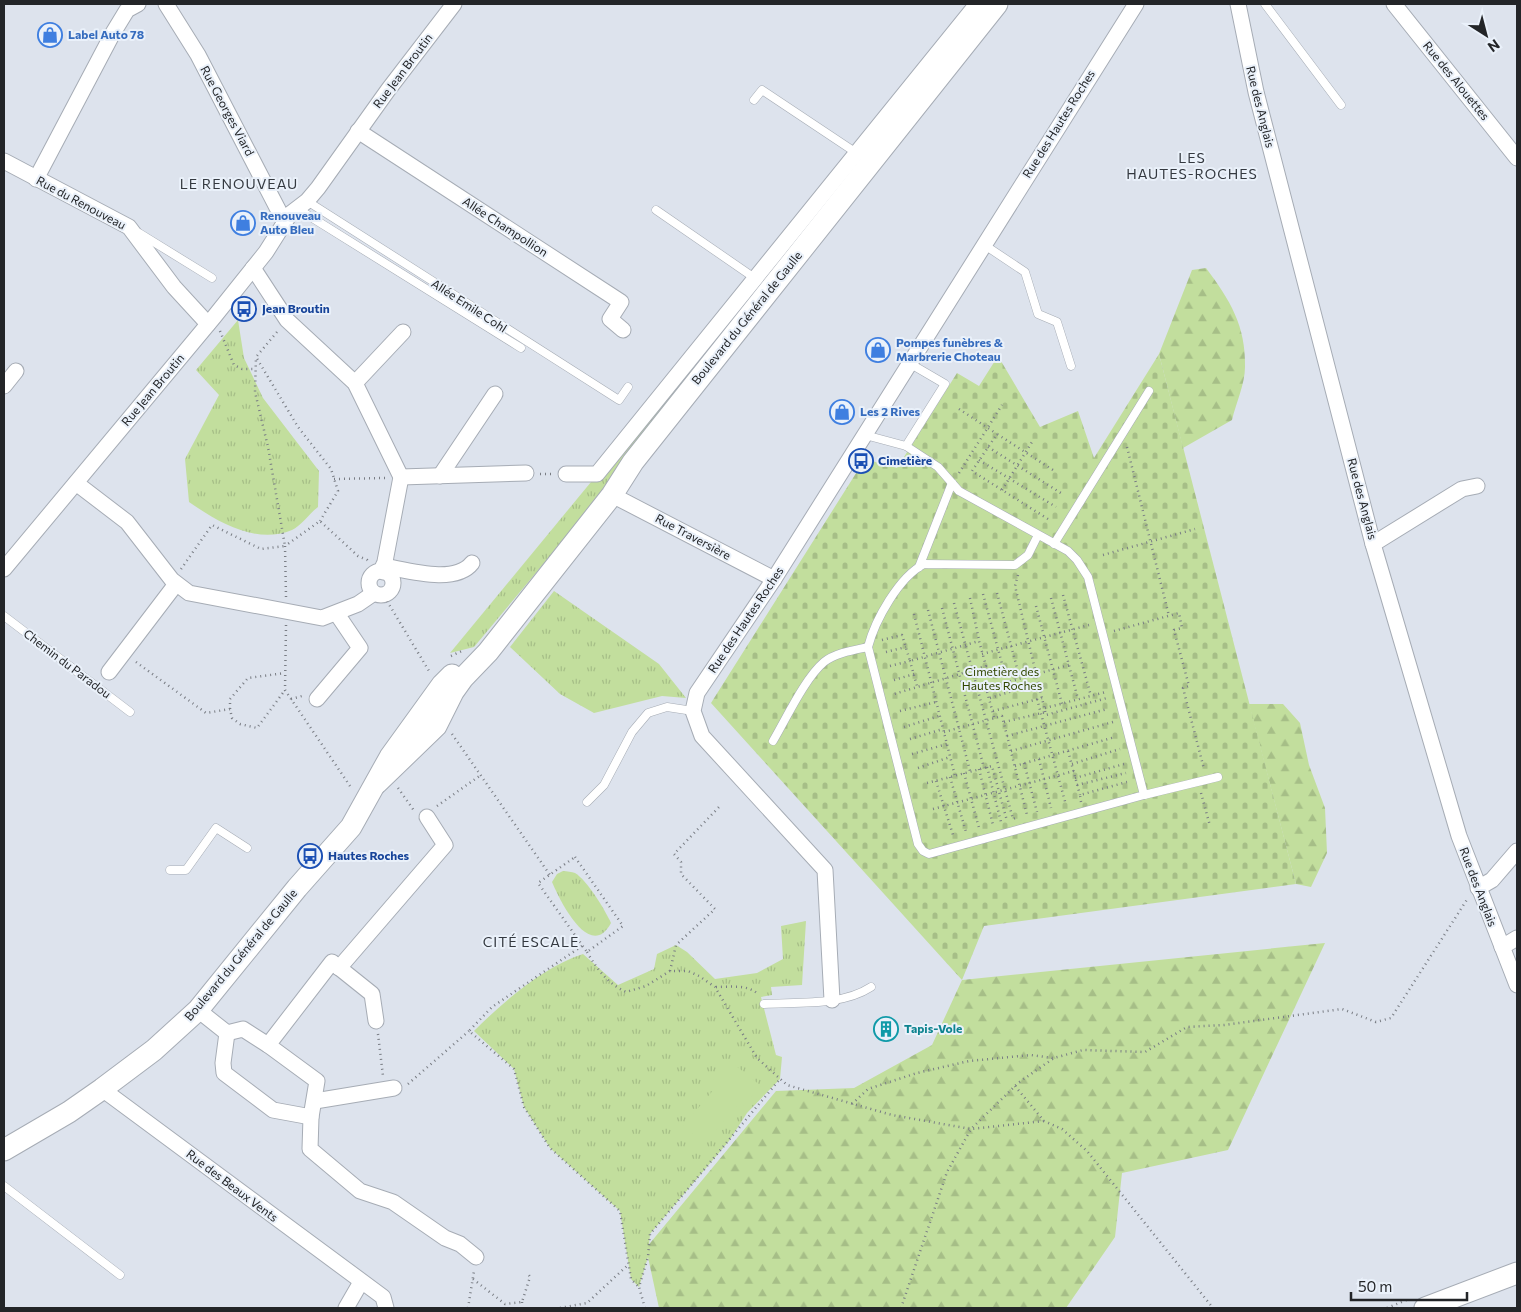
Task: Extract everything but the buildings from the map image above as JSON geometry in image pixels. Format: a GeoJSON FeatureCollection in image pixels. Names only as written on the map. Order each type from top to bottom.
{"type":"FeatureCollection","features":[{"type":"Feature","properties":{"kind":"street","name":"Rue Georges Viard"},"geometry":{"type":"LineString","coordinates":[[166,4],[198,55],[284,221]]}},
{"type":"Feature","properties":{"kind":"street","name":"Rue Jean Broutin"},"geometry":{"type":"LineString","coordinates":[[4,569],[211,321],[275,240],[284,221],[302,205],[454,4]]}},
{"type":"Feature","properties":{"kind":"street","name":"Boulevard du Général de Gaulle"},"geometry":{"type":"LineString","coordinates":[[950,50],[977,4]]}},
{"type":"Feature","properties":{"kind":"street","name":"Boulevard du Général de Gaulle"},"geometry":{"type":"LineString","coordinates":[[4,1150],[69,1112],[102,1089],[154,1050],[198,1010],[297,888],[387,785],[420,744],[441,717],[453,692],[463,678],[488,652],[612,495],[638,454],[863,158],[950,50],[997,4]]}},
{"type":"Feature","properties":{"kind":"street","name":"Rue des Hautes Roches"},"geometry":{"type":"LineString","coordinates":[[693,711],[698,693],[774,579],[1136,4]]}},
{"type":"Feature","properties":{"kind":"street","name":"Rue des Anglais"},"geometry":{"type":"LineString","coordinates":[[1238,4],[1256,92],[1373,544],[1456,826],[1478,888],[1517,985]]}},
{"type":"Feature","properties":{"kind":"street","name":"Rue des Alouettes"},"geometry":{"type":"LineString","coordinates":[[1394,4],[1517,158]]}},
{"type":"Feature","properties":{"kind":"street"},"geometry":{"type":"LineString","coordinates":[[36,179],[129,6]]}},
{"type":"Feature","properties":{"kind":"street","name":"Allée Champollion"},"geometry":{"type":"LineString","coordinates":[[358,131],[621,302],[610,319],[623,330]]}},
{"type":"Feature","properties":{"kind":"street","name":"Rue du Renouveau"},"geometry":{"type":"LineString","coordinates":[[4,161],[129,227],[174,287],[211,321]]}},
{"type":"Feature","properties":{"kind":"street","name":"Boulevard du Général de Gaulle"},"geometry":{"type":"LineString","coordinates":[[566,474],[597,474],[756,279],[806,231]]}},
{"type":"Feature","properties":{"kind":"street"},"geometry":{"type":"LineString","coordinates":[[253,268],[287,320],[355,383],[401,477],[379,571],[370,587],[379,593]]}},
{"type":"Feature","properties":{"kind":"street"},"geometry":{"type":"LineString","coordinates":[[355,383],[403,332]]}},
{"type":"Feature","properties":{"kind":"street"},"geometry":{"type":"LineString","coordinates":[[4,386],[16,371]]}},
{"type":"Feature","properties":{"kind":"street"},"geometry":{"type":"LineString","coordinates":[[440,476],[495,394]]}},
{"type":"Feature","properties":{"kind":"street"},"geometry":{"type":"LineString","coordinates":[[401,477],[526,473]]}},
{"type":"Feature","properties":{"kind":"street"},"geometry":{"type":"LineString","coordinates":[[76,483],[127,522],[174,582],[189,593],[322,618],[336,614],[379,593],[391,590],[393,582],[390,575],[379,571]]}},
{"type":"Feature","properties":{"kind":"street"},"geometry":{"type":"LineString","coordinates":[[1373,544],[1462,489],[1477,486]]}},
{"type":"Feature","properties":{"kind":"street","name":"Rue Traversière"},"geometry":{"type":"LineString","coordinates":[[612,495],[774,579]]}},
{"type":"Feature","properties":{"kind":"street"},"geometry":{"type":"LineString","coordinates":[[379,571],[445,575],[469,567],[472,563]]}},
{"type":"Feature","properties":{"kind":"street"},"geometry":{"type":"LineString","coordinates":[[109,672],[174,582]]}},
{"type":"Feature","properties":{"kind":"street"},"geometry":{"type":"LineString","coordinates":[[318,699],[360,648],[336,614]]}},
{"type":"Feature","properties":{"kind":"street","name":"Boulevard du Général de Gaulle"},"geometry":{"type":"LineString","coordinates":[[387,785],[390,756],[442,685],[458,669],[500,635]]}},
{"type":"Feature","properties":{"kind":"street"},"geometry":{"type":"LineString","coordinates":[[693,711],[702,736],[825,870],[825,904],[832,1000]]}},
{"type":"Feature","properties":{"kind":"street"},"geometry":{"type":"LineString","coordinates":[[339,968],[446,845],[427,817]]}},
{"type":"Feature","properties":{"kind":"street"},"geometry":{"type":"LineString","coordinates":[[1478,888],[1492,880],[1517,851]]}},
{"type":"Feature","properties":{"kind":"street"},"geometry":{"type":"LineString","coordinates":[[1502,947],[1517,938]]}},
{"type":"Feature","properties":{"kind":"street"},"geometry":{"type":"LineString","coordinates":[[268,1045],[332,962],[372,994],[376,1021]]}},
{"type":"Feature","properties":{"kind":"street"},"geometry":{"type":"LineString","coordinates":[[198,1010],[227,1033]]}},
{"type":"Feature","properties":{"kind":"street"},"geometry":{"type":"LineString","coordinates":[[227,1033],[243,1029],[317,1081],[311,1116],[310,1149],[360,1191],[393,1202],[445,1238],[460,1244],[476,1257]]}},
{"type":"Feature","properties":{"kind":"street"},"geometry":{"type":"LineString","coordinates":[[227,1033],[222,1062],[224,1073],[272,1110],[311,1116]]}},
{"type":"Feature","properties":{"kind":"street","name":"Rue des Beaux Vents"},"geometry":{"type":"LineString","coordinates":[[102,1089],[383,1297],[386,1308]]}},
{"type":"Feature","properties":{"kind":"street"},"geometry":{"type":"LineString","coordinates":[[315,1101],[389,1089]]}},
{"type":"Feature","properties":{"kind":"street"},"geometry":{"type":"LineString","coordinates":[[1425,1308],[1517,1273]]}},
{"type":"Feature","properties":{"kind":"street"},"geometry":{"type":"LineString","coordinates":[[346,1308],[362,1282]]}},
{"type":"Feature","properties":{"kind":"lane"},"geometry":{"type":"LineString","coordinates":[[1265,4],[1341,105]]}},
{"type":"Feature","properties":{"kind":"lane"},"geometry":{"type":"LineString","coordinates":[[754,100],[762,90],[863,158]]}},
{"type":"Feature","properties":{"kind":"lane"},"geometry":{"type":"LineString","coordinates":[[302,205],[520,348]]}},
{"type":"Feature","properties":{"kind":"lane","name":"Allée Emile Cohl"},"geometry":{"type":"LineString","coordinates":[[302,205],[619,400],[628,387]]}},
{"type":"Feature","properties":{"kind":"lane"},"geometry":{"type":"LineString","coordinates":[[656,210],[756,279]]}},
{"type":"Feature","properties":{"kind":"lane"},"geometry":{"type":"LineString","coordinates":[[129,227],[212,278]]}},
{"type":"Feature","properties":{"kind":"lane"},"geometry":{"type":"LineString","coordinates":[[984,244],[1025,272],[1038,314],[1057,322],[1072,366]]}},
{"type":"Feature","properties":{"kind":"lane"},"geometry":{"type":"LineString","coordinates":[[906,446],[945,384],[909,363]]}},
{"type":"Feature","properties":{"kind":"lane"},"geometry":{"type":"LineString","coordinates":[[1054,544],[1149,391]]}},
{"type":"Feature","properties":{"kind":"lane"},"geometry":{"type":"LineString","coordinates":[[864,435],[906,446],[938,467],[959,491],[1054,544],[1077,560],[1088,577],[1144,795]]}},
{"type":"Feature","properties":{"kind":"lane"},"geometry":{"type":"LineString","coordinates":[[919,567],[952,483]]}},
{"type":"Feature","properties":{"kind":"lane"},"geometry":{"type":"LineString","coordinates":[[1038,535],[1028,555],[1015,565],[924,564],[913,570],[875,622],[868,646],[918,844],[923,851],[929,854],[1144,795],[1218,777]]}},
{"type":"Feature","properties":{"kind":"lane","name":"Chemin du Paradou"},"geometry":{"type":"LineString","coordinates":[[4,616],[130,712]]}},
{"type":"Feature","properties":{"kind":"lane"},"geometry":{"type":"LineString","coordinates":[[773,741],[813,675],[824,662],[835,656],[868,646]]}},
{"type":"Feature","properties":{"kind":"lane"},"geometry":{"type":"LineString","coordinates":[[587,802],[604,785],[632,732],[648,713],[667,707],[693,711]]}},
{"type":"Feature","properties":{"kind":"lane"},"geometry":{"type":"LineString","coordinates":[[170,870],[186,870],[216,828],[247,848]]}},
{"type":"Feature","properties":{"kind":"lane"},"geometry":{"type":"LineString","coordinates":[[764,1004],[832,1000],[859,995],[871,987]]}},
{"type":"Feature","properties":{"kind":"lane"},"geometry":{"type":"LineString","coordinates":[[4,1186],[120,1275]]}},
{"type":"Feature","properties":{"kind":"path"},"geometry":{"type":"LineString","coordinates":[[287,320],[256,357],[255,369],[255,392],[268,447],[285,546],[285,690],[342,772]]}},
{"type":"Feature","properties":{"kind":"path"},"geometry":{"type":"LineString","coordinates":[[211,321],[230,350],[234,365],[242,369],[255,369]]}},
{"type":"Feature","properties":{"kind":"path"},"geometry":{"type":"LineString","coordinates":[[174,582],[212,525],[261,549],[285,546],[320,522],[338,491],[331,469],[298,427],[256,357]]}},
{"type":"Feature","properties":{"kind":"path"},"geometry":{"type":"LineString","coordinates":[[952,483],[1002,405]]}},
{"type":"Feature","properties":{"kind":"path"},"geometry":{"type":"LineString","coordinates":[[959,409],[1054,470]]}},
{"type":"Feature","properties":{"kind":"path"},"geometry":{"type":"LineString","coordinates":[[997,434],[972,471],[1048,519]]}},
{"type":"Feature","properties":{"kind":"path"},"geometry":{"type":"LineString","coordinates":[[1119,439],[1127,447],[1169,616]]}},
{"type":"Feature","properties":{"kind":"path"},"geometry":{"type":"LineString","coordinates":[[1002,490],[1032,442]]}},
{"type":"Feature","properties":{"kind":"path"},"geometry":{"type":"LineString","coordinates":[[988,447],[1064,495]]}},
{"type":"Feature","properties":{"kind":"path"},"geometry":{"type":"LineString","coordinates":[[979,460],[1056,507]]}},
{"type":"Feature","properties":{"kind":"path"},"geometry":{"type":"LineString","coordinates":[[526,473],[566,474]]}},
{"type":"Feature","properties":{"kind":"path"},"geometry":{"type":"LineString","coordinates":[[334,479],[360,480],[401,477]]}},
{"type":"Feature","properties":{"kind":"path"},"geometry":{"type":"LineString","coordinates":[[320,522],[358,556],[368,560],[367,567],[379,571]]}},
{"type":"Feature","properties":{"kind":"path"},"geometry":{"type":"LineString","coordinates":[[1103,555],[1151,543],[1195,529]]}},
{"type":"Feature","properties":{"kind":"path"},"geometry":{"type":"LineString","coordinates":[[1028,555],[1015,586],[1046,715],[1118,695]]}},
{"type":"Feature","properties":{"kind":"path"},"geometry":{"type":"LineString","coordinates":[[996,592],[1020,679]]}},
{"type":"Feature","properties":{"kind":"path"},"geometry":{"type":"LineString","coordinates":[[379,593],[391,609],[431,675]]}},
{"type":"Feature","properties":{"kind":"path"},"geometry":{"type":"LineString","coordinates":[[983,594],[1007,682]]}},
{"type":"Feature","properties":{"kind":"path"},"geometry":{"type":"LineString","coordinates":[[1063,595],[1091,696]]}},
{"type":"Feature","properties":{"kind":"path"},"geometry":{"type":"LineString","coordinates":[[881,698],[986,666],[970,598]]}},
{"type":"Feature","properties":{"kind":"path"},"geometry":{"type":"LineString","coordinates":[[1051,598],[1078,699]]}},
{"type":"Feature","properties":{"kind":"path"},"geometry":{"type":"LineString","coordinates":[[954,603],[988,720],[1013,818],[1081,801],[1068,751]]}},
{"type":"Feature","properties":{"kind":"path"},"geometry":{"type":"LineString","coordinates":[[1036,606],[1062,704]]}},
{"type":"Feature","properties":{"kind":"path"},"geometry":{"type":"LineString","coordinates":[[936,780],[951,835],[1001,823],[942,608]]}},
{"type":"Feature","properties":{"kind":"path"},"geometry":{"type":"LineString","coordinates":[[928,610],[970,771]]}},
{"type":"Feature","properties":{"kind":"path"},"geometry":{"type":"LineString","coordinates":[[1103,634],[1179,613],[1182,628],[1174,630],[1189,686],[1183,688],[1207,780]]}},
{"type":"Feature","properties":{"kind":"path"},"geometry":{"type":"LineString","coordinates":[[914,614],[955,776]]}},
{"type":"Feature","properties":{"kind":"path"},"geometry":{"type":"LineString","coordinates":[[982,654],[1100,622]]}},
{"type":"Feature","properties":{"kind":"path"},"geometry":{"type":"LineString","coordinates":[[882,640],[902,635],[917,686]]}},
{"type":"Feature","properties":{"kind":"path"},"geometry":{"type":"LineString","coordinates":[[890,666],[979,641]]}},
{"type":"Feature","properties":{"kind":"path"},"geometry":{"type":"LineString","coordinates":[[886,652],[906,646]]}},
{"type":"Feature","properties":{"kind":"path"},"geometry":{"type":"LineString","coordinates":[[124,653],[206,713],[230,709]]}},
{"type":"Feature","properties":{"kind":"path"},"geometry":{"type":"LineString","coordinates":[[994,718],[986,688],[1069,665]]}},
{"type":"Feature","properties":{"kind":"path"},"geometry":{"type":"LineString","coordinates":[[285,673],[248,678],[230,699],[232,718],[240,724],[257,728],[285,690]]}},
{"type":"Feature","properties":{"kind":"path"},"geometry":{"type":"LineString","coordinates":[[894,680],[914,674]]}},
{"type":"Feature","properties":{"kind":"path"},"geometry":{"type":"LineString","coordinates":[[990,698],[1038,683]]}},
{"type":"Feature","properties":{"kind":"path"},"geometry":{"type":"LineString","coordinates":[[1004,722],[1040,713],[1062,704],[1108,691]]}},
{"type":"Feature","properties":{"kind":"path"},"geometry":{"type":"LineString","coordinates":[[993,712],[1042,698]]}},
{"type":"Feature","properties":{"kind":"path"},"geometry":{"type":"LineString","coordinates":[[1037,699],[1066,805]]}},
{"type":"Feature","properties":{"kind":"path"},"geometry":{"type":"LineString","coordinates":[[900,711],[936,702]]}},
{"type":"Feature","properties":{"kind":"path"},"geometry":{"type":"LineString","coordinates":[[1007,736],[1107,709]]}},
{"type":"Feature","properties":{"kind":"path"},"geometry":{"type":"LineString","coordinates":[[904,727],[939,716]]}},
{"type":"Feature","properties":{"kind":"path"},"geometry":{"type":"LineString","coordinates":[[910,739],[1002,716],[1030,826]]}},
{"type":"Feature","properties":{"kind":"path"},"geometry":{"type":"LineString","coordinates":[[441,717],[550,875]]}},
{"type":"Feature","properties":{"kind":"path"},"geometry":{"type":"LineString","coordinates":[[1011,751],[1113,722]]}},
{"type":"Feature","properties":{"kind":"path"},"geometry":{"type":"LineString","coordinates":[[445,740],[453,734]]}},
{"type":"Feature","properties":{"kind":"path"},"geometry":{"type":"LineString","coordinates":[[1015,766],[1115,737]]}},
{"type":"Feature","properties":{"kind":"path"},"geometry":{"type":"LineString","coordinates":[[912,754],[947,744]]}},
{"type":"Feature","properties":{"kind":"path"},"geometry":{"type":"LineString","coordinates":[[1072,764],[1120,749]]}},
{"type":"Feature","properties":{"kind":"path"},"geometry":{"type":"LineString","coordinates":[[918,768],[950,758]]}},
{"type":"Feature","properties":{"kind":"path"},"geometry":{"type":"LineString","coordinates":[[1039,759],[1051,809]]}},
{"type":"Feature","properties":{"kind":"path"},"geometry":{"type":"LineString","coordinates":[[1024,763],[1038,812]]}},
{"type":"Feature","properties":{"kind":"path"},"geometry":{"type":"LineString","coordinates":[[1076,778],[1124,764]]}},
{"type":"Feature","properties":{"kind":"path"},"geometry":{"type":"LineString","coordinates":[[927,783],[992,766],[1010,832]]}},
{"type":"Feature","properties":{"kind":"path"},"geometry":{"type":"LineString","coordinates":[[979,769],[993,825]]}},
{"type":"Feature","properties":{"kind":"path"},"geometry":{"type":"LineString","coordinates":[[932,809],[1074,771]]}},
{"type":"Feature","properties":{"kind":"path"},"geometry":{"type":"LineString","coordinates":[[964,773],[982,839]]}},
{"type":"Feature","properties":{"kind":"path"},"geometry":{"type":"LineString","coordinates":[[1078,785],[1126,773]]}},
{"type":"Feature","properties":{"kind":"path"},"geometry":{"type":"LineString","coordinates":[[387,785],[414,812],[427,817],[434,807],[481,776]]}},
{"type":"Feature","properties":{"kind":"path"},"geometry":{"type":"LineString","coordinates":[[950,777],[966,832]]}},
{"type":"Feature","properties":{"kind":"path"},"geometry":{"type":"LineString","coordinates":[[1080,795],[1127,782]]}},
{"type":"Feature","properties":{"kind":"path"},"geometry":{"type":"LineString","coordinates":[[1197,782],[1210,826]]}},
{"type":"Feature","properties":{"kind":"path"},"geometry":{"type":"LineString","coordinates":[[670,971],[676,945],[715,909],[681,874],[681,862],[674,854],[720,806]]}},
{"type":"Feature","properties":{"kind":"path"},"geometry":{"type":"LineString","coordinates":[[587,952],[623,926],[574,857],[538,883],[602,974],[616,987],[626,992],[646,986],[670,971],[688,971],[715,988],[757,1058],[787,1085],[892,1115],[971,1129],[1044,1121]]}},
{"type":"Feature","properties":{"kind":"path"},"geometry":{"type":"LineString","coordinates":[[900,1308],[947,1172],[971,1129],[1015,1086],[1054,1058],[1083,1050],[1145,1052],[1186,1027],[1224,1025],[1342,1009],[1376,1022],[1391,1018],[1466,901],[1478,888]]}},
{"type":"Feature","properties":{"kind":"path"},"geometry":{"type":"LineString","coordinates":[[376,1021],[389,1089],[412,1083],[469,1031],[492,1007],[582,946]]}},
{"type":"Feature","properties":{"kind":"path"},"geometry":{"type":"LineString","coordinates":[[715,988],[738,986],[751,989],[757,992],[764,1004]]}},
{"type":"Feature","properties":{"kind":"path"},"geometry":{"type":"LineString","coordinates":[[469,1031],[514,1069],[524,1107],[550,1148],[620,1211],[631,1279],[639,1287],[645,1308]]}},
{"type":"Feature","properties":{"kind":"path"},"geometry":{"type":"LineString","coordinates":[[852,1104],[868,1089],[969,1061],[1031,1055],[1054,1058]]}},
{"type":"Feature","properties":{"kind":"path"},"geometry":{"type":"LineString","coordinates":[[639,1287],[648,1257],[650,1234],[780,1079]]}},
{"type":"Feature","properties":{"kind":"path"},"geometry":{"type":"LineString","coordinates":[[1015,1086],[1044,1121],[1062,1129],[1087,1151],[1213,1308]]}},
{"type":"Feature","properties":{"kind":"path"},"geometry":{"type":"LineString","coordinates":[[468,1308],[476,1257]]}},
{"type":"Feature","properties":{"kind":"path"},"geometry":{"type":"LineString","coordinates":[[560,1308],[587,1303],[629,1264]]}},
{"type":"Feature","properties":{"kind":"path"},"geometry":{"type":"LineString","coordinates":[[522,1308],[530,1277],[528,1272]]}},
{"type":"Feature","properties":{"kind":"path"},"geometry":{"type":"LineString","coordinates":[[473,1278],[505,1304],[522,1302]]}},
{"type":"Feature","properties":{"kind":"green space"},"geometry":{"type":"Polygon","coordinates":[[[798,231],[803,234],[597,500],[474,647],[450,653],[798,231]]]}},
{"type":"Feature","properties":{"kind":"green space"},"geometry":{"type":"Polygon","coordinates":[[[1206,268],[1235,314],[1243,339],[1245,373],[1232,420],[1183,448],[1159,354],[1192,270],[1206,268]]]}},
{"type":"Feature","properties":{"kind":"green space"},"geometry":{"type":"Polygon","coordinates":[[[238,320],[244,358],[263,398],[319,471],[318,507],[295,528],[278,534],[265,535],[238,529],[212,517],[189,502],[185,459],[219,395],[196,370],[238,320]]]}},
{"type":"Feature","properties":{"kind":"green space","name":"Cimetière des Hautes Roches"},"geometry":{"type":"Polygon","coordinates":[[[1159,354],[1296,884],[984,926],[962,980],[711,703],[865,459],[897,468],[957,373],[979,386],[998,356],[1040,427],[1078,411],[1094,458],[1159,354]]]}},
{"type":"Feature","properties":{"kind":"green space"},"geometry":{"type":"Polygon","coordinates":[[[554,591],[659,664],[686,698],[662,696],[594,713],[560,694],[510,647],[554,591]]]}},
{"type":"Feature","properties":{"kind":"green space"},"geometry":{"type":"Polygon","coordinates":[[[1249,704],[1283,704],[1300,723],[1309,765],[1325,808],[1327,853],[1311,887],[1296,884],[1249,704]]]}},
{"type":"Feature","properties":{"kind":"green space"},"geometry":{"type":"Polygon","coordinates":[[[563,871],[575,873],[580,877],[600,903],[611,923],[603,933],[594,936],[585,932],[569,914],[552,882],[557,874],[563,871]]]}},
{"type":"Feature","properties":{"kind":"green space"},"geometry":{"type":"Polygon","coordinates":[[[806,921],[802,985],[771,987],[772,995],[761,997],[776,1055],[782,1057],[780,1079],[747,1113],[729,1141],[650,1234],[648,1257],[639,1287],[631,1279],[620,1211],[550,1148],[524,1107],[514,1069],[474,1031],[524,986],[553,967],[583,954],[618,985],[654,969],[657,954],[676,945],[687,952],[715,979],[757,973],[783,959],[781,926],[806,921]]]}},
{"type":"Feature","properties":{"kind":"green space"},"geometry":{"type":"Polygon","coordinates":[[[1325,943],[1228,1150],[1122,1173],[1115,1237],[1066,1308],[659,1308],[646,1248],[776,1091],[854,1088],[932,1045],[962,980],[1325,943]]]}},
{"type":"Feature","properties":{"kind":"green space"},"geometry":{"type":"Polygon","coordinates":[[[730,1061],[761,1086],[743,1106],[713,1080],[730,1061]]]}},
{"type":"Feature","properties":{"kind":"green space"},"geometry":{"type":"Polygon","coordinates":[[[715,1088],[737,1106],[704,1144],[683,1126],[715,1088]]]}},
{"type":"Feature","properties":{"kind":"place","name":"Label Auto 78"},"geometry":{"type":"Point","coordinates":[50,35]}},
{"type":"Feature","properties":{"kind":"place","name":"Renouveau Auto Bleu"},"geometry":{"type":"Point","coordinates":[243,223]}},
{"type":"Feature","properties":{"kind":"place","name":"Jean Broutin"},"geometry":{"type":"Point","coordinates":[244,309]}},
{"type":"Feature","properties":{"kind":"place","name":"Pompes funèbres & Marbrerie Choteau"},"geometry":{"type":"Point","coordinates":[878,350]}},
{"type":"Feature","properties":{"kind":"place","name":"Les 2 Rives"},"geometry":{"type":"Point","coordinates":[842,412]}},
{"type":"Feature","properties":{"kind":"place","name":"Cimetière"},"geometry":{"type":"Point","coordinates":[861,461]}},
{"type":"Feature","properties":{"kind":"place","name":"Hautes Roches"},"geometry":{"type":"Point","coordinates":[310,856]}},
{"type":"Feature","properties":{"kind":"place","name":"Tapis-Vole"},"geometry":{"type":"Point","coordinates":[886,1029]}},
{"type":"Feature","properties":{"kind":"district","name":"LES HAUTES-ROCHES"},"geometry":{"type":"Point","coordinates":[1192,166]}},
{"type":"Feature","properties":{"kind":"district","name":"LE RENOUVEAU"},"geometry":{"type":"Point","coordinates":[239,184]}},
{"type":"Feature","properties":{"kind":"district","name":"CITÉ ESCALE"},"geometry":{"type":"Point","coordinates":[531,942]}}]}
